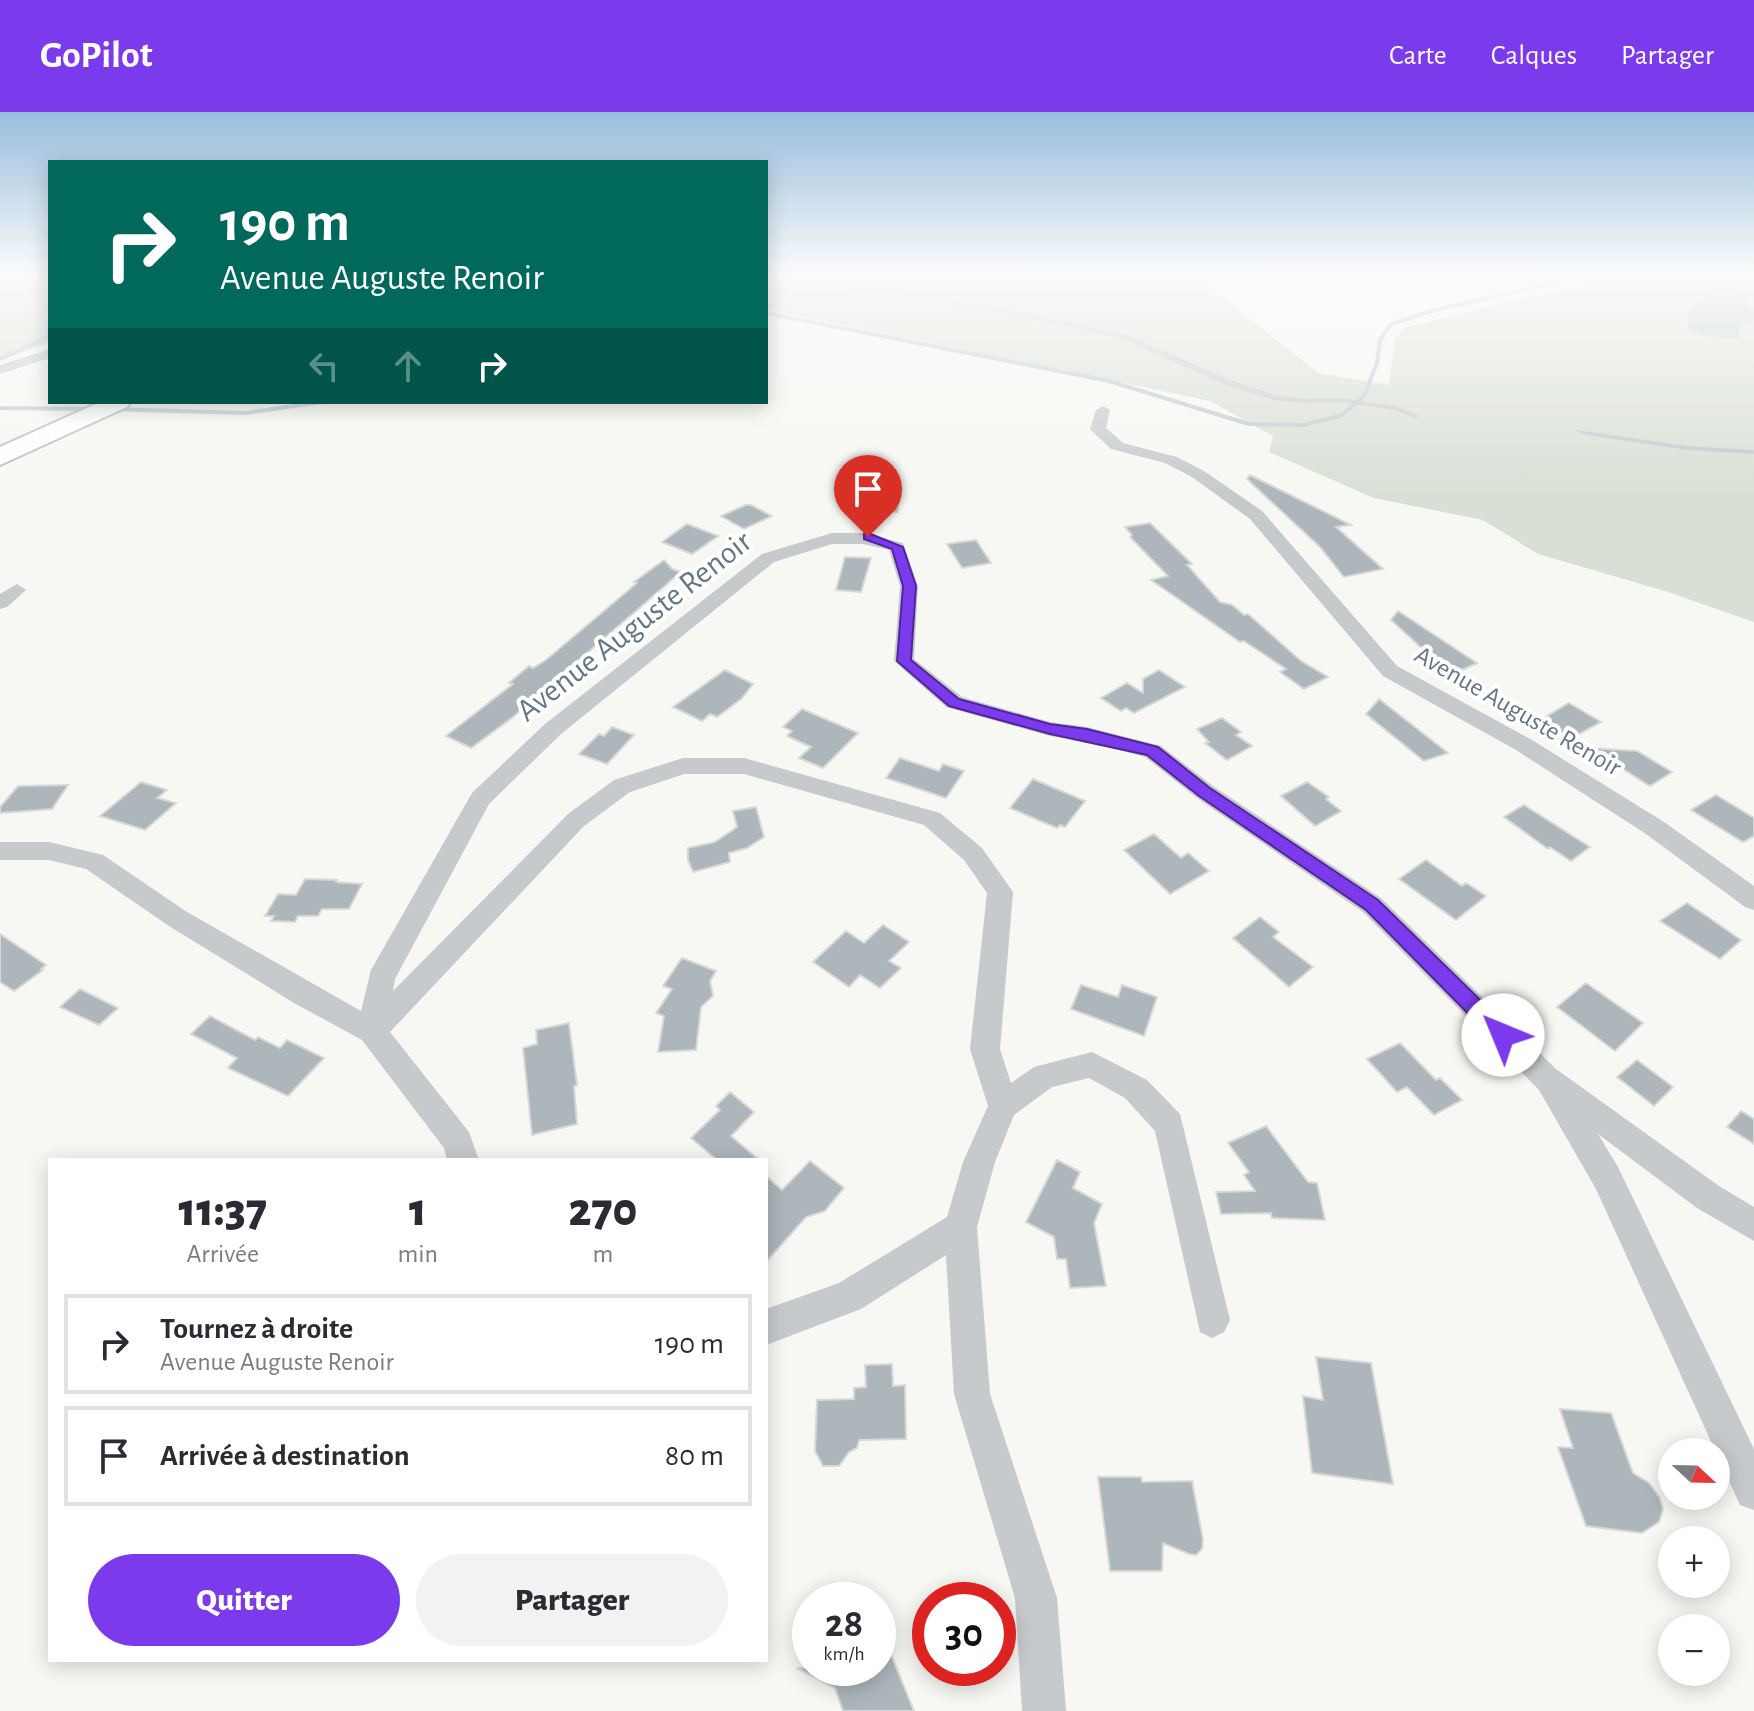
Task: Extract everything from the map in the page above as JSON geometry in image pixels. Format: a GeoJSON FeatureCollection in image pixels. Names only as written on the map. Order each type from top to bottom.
{"type":"FeatureCollection","features":[{"type":"Feature","properties":{"kind":"main road"},"geometry":{"type":"LineString","coordinates":[[0,457],[115,404]]}},
{"type":"Feature","properties":{"kind":"street"},"geometry":{"type":"LineString","coordinates":[[0,370],[48,354]]}},
{"type":"Feature","properties":{"kind":"street","name":"Avenue Auguste Renoir"},"geometry":{"type":"LineString","coordinates":[[1103,410],[1098,429],[1117,446],[1171,460],[1198,474],[1256,515],[1390,671],[1524,745],[1655,828],[1754,900]]}},
{"type":"Feature","properties":{"kind":"street","name":"Avenue Auguste Renoir"},"geometry":{"type":"LineString","coordinates":[[372,1031],[381,978],[480,799],[553,729],[768,558],[799,546],[833,539],[868,537],[897,547],[909,586],[904,661],[954,702],[1050,729],[1087,734],[1153,751],[1205,792],[1372,905],[1546,1078],[1708,1197],[1754,1225]]}},
{"type":"Feature","properties":{"kind":"street"},"geometry":{"type":"LineString","coordinates":[[0,603],[17,590]]}},
{"type":"Feature","properties":{"kind":"street"},"geometry":{"type":"LineString","coordinates":[[372,1031],[576,820],[622,786],[683,766],[744,766],[932,819],[973,854],[1000,892],[985,1049],[1003,1106]]}},
{"type":"Feature","properties":{"kind":"street"},"geometry":{"type":"LineString","coordinates":[[0,851],[49,851],[94,862],[228,949],[372,1031],[458,1142],[462,1158]]}},
{"type":"Feature","properties":{"kind":"street"},"geometry":{"type":"LineString","coordinates":[[1044,1711],[1036,1598],[972,1394],[961,1227],[979,1162],[1003,1106],[1044,1076],[1092,1065],[1136,1089],[1169,1124],[1212,1320]]}},
{"type":"Feature","properties":{"kind":"street"},"geometry":{"type":"LineString","coordinates":[[1546,1078],[1607,1178],[1754,1491]]}},
{"type":"Feature","properties":{"kind":"street"},"geometry":{"type":"LineString","coordinates":[[768,1326],[849,1297],[961,1227]]}},
{"type":"Feature","properties":{"kind":"lane"},"geometry":{"type":"LineString","coordinates":[[1148,348],[1248,390],[1292,399],[1340,400],[1396,408],[1416,416]]}},
{"type":"Feature","properties":{"kind":"shaded area"},"geometry":{"type":"Polygon","coordinates":[[[0,348],[35,348],[0,361],[0,348]]]}},
{"type":"Feature","properties":{"kind":"shaded area"},"geometry":{"type":"Polygon","coordinates":[[[952,348],[1286,348],[1318,373],[1389,385],[1394,348],[1754,348],[1754,622],[1665,591],[1538,554],[1483,520],[1374,498],[1269,452],[1273,436],[1210,401],[952,348]]]}},
{"type":"Feature","properties":{"kind":"shaded area"},"geometry":{"type":"Polygon","coordinates":[[[1577,430],[1686,446],[1754,450],[1754,454],[1687,450],[1581,434],[1577,430]]]}},
{"type":"Feature","properties":{"kind":"building"},"geometry":{"type":"Polygon","coordinates":[[[1250,475],[1351,525],[1336,527],[1383,569],[1344,577],[1320,547],[1247,479],[1250,475]]]}},
{"type":"Feature","properties":{"kind":"building"},"geometry":{"type":"Polygon","coordinates":[[[867,489],[901,491],[897,512],[860,510],[867,489]]]}},
{"type":"Feature","properties":{"kind":"building"},"geometry":{"type":"Polygon","coordinates":[[[746,505],[772,516],[744,529],[721,516],[746,505]]]}},
{"type":"Feature","properties":{"kind":"building"},"geometry":{"type":"Polygon","coordinates":[[[1150,523],[1192,564],[1187,565],[1220,602],[1232,605],[1244,615],[1248,614],[1301,661],[1328,677],[1304,689],[1280,672],[1286,669],[1244,641],[1240,642],[1151,580],[1168,576],[1130,537],[1132,535],[1125,527],[1150,523]]]}},
{"type":"Feature","properties":{"kind":"building"},"geometry":{"type":"Polygon","coordinates":[[[687,524],[718,536],[692,554],[662,542],[687,524]]]}},
{"type":"Feature","properties":{"kind":"building"},"geometry":{"type":"Polygon","coordinates":[[[976,540],[991,563],[962,568],[947,544],[976,540]]]}},
{"type":"Feature","properties":{"kind":"building"},"geometry":{"type":"Polygon","coordinates":[[[845,557],[871,558],[861,592],[836,590],[845,557]]]}},
{"type":"Feature","properties":{"kind":"building"},"geometry":{"type":"Polygon","coordinates":[[[664,560],[672,569],[681,572],[513,717],[471,748],[446,736],[513,684],[509,683],[529,666],[533,668],[546,660],[637,583],[634,582],[664,560]]]}},
{"type":"Feature","properties":{"kind":"building"},"geometry":{"type":"Polygon","coordinates":[[[1398,611],[1477,663],[1451,675],[1391,620],[1398,611]]]}},
{"type":"Feature","properties":{"kind":"building"},"geometry":{"type":"Polygon","coordinates":[[[725,670],[753,684],[741,699],[717,717],[710,714],[702,721],[673,707],[725,670]]]}},
{"type":"Feature","properties":{"kind":"building"},"geometry":{"type":"Polygon","coordinates":[[[1159,670],[1185,687],[1134,713],[1126,708],[1121,711],[1101,698],[1127,683],[1143,693],[1143,679],[1159,670]]]}},
{"type":"Feature","properties":{"kind":"building"},"geometry":{"type":"Polygon","coordinates":[[[1379,699],[1448,753],[1424,761],[1366,714],[1379,699]]]}},
{"type":"Feature","properties":{"kind":"building"},"geometry":{"type":"Polygon","coordinates":[[[1569,703],[1601,722],[1563,743],[1532,725],[1569,703]]]}},
{"type":"Feature","properties":{"kind":"building"},"geometry":{"type":"Polygon","coordinates":[[[802,709],[858,733],[823,768],[799,758],[811,747],[787,736],[792,731],[783,727],[802,709]]]}},
{"type":"Feature","properties":{"kind":"building"},"geometry":{"type":"Polygon","coordinates":[[[1222,718],[1241,732],[1236,735],[1252,746],[1227,760],[1205,743],[1209,742],[1197,729],[1222,718]]]}},
{"type":"Feature","properties":{"kind":"building"},"geometry":{"type":"Polygon","coordinates":[[[612,727],[634,735],[607,764],[579,754],[599,734],[604,736],[612,727]]]}},
{"type":"Feature","properties":{"kind":"building"},"geometry":{"type":"Polygon","coordinates":[[[1589,748],[1637,751],[1672,772],[1650,786],[1589,748]]]}},
{"type":"Feature","properties":{"kind":"building"},"geometry":{"type":"Polygon","coordinates":[[[900,758],[939,771],[943,764],[964,771],[946,798],[886,778],[900,758]]]}},
{"type":"Feature","properties":{"kind":"building"},"geometry":{"type":"Polygon","coordinates":[[[1033,779],[1085,801],[1065,827],[1060,825],[1057,828],[1010,808],[1033,779]]]}},
{"type":"Feature","properties":{"kind":"building"},"geometry":{"type":"Polygon","coordinates":[[[141,782],[167,790],[157,798],[176,803],[145,830],[100,816],[141,782]]]}},
{"type":"Feature","properties":{"kind":"building"},"geometry":{"type":"Polygon","coordinates":[[[1307,782],[1329,797],[1326,799],[1341,811],[1315,826],[1281,796],[1307,782]]]}},
{"type":"Feature","properties":{"kind":"building"},"geometry":{"type":"Polygon","coordinates":[[[68,785],[52,809],[0,813],[0,807],[18,786],[68,785]]]}},
{"type":"Feature","properties":{"kind":"building"},"geometry":{"type":"Polygon","coordinates":[[[1716,795],[1754,818],[1754,836],[1743,842],[1691,810],[1716,795]]]}},
{"type":"Feature","properties":{"kind":"building"},"geometry":{"type":"Polygon","coordinates":[[[1524,805],[1590,847],[1571,861],[1550,847],[1548,849],[1504,817],[1524,805]]]}},
{"type":"Feature","properties":{"kind":"building"},"geometry":{"type":"Polygon","coordinates":[[[756,807],[764,837],[747,848],[729,853],[730,862],[693,872],[688,860],[688,848],[715,842],[737,827],[733,811],[756,807]]]}},
{"type":"Feature","properties":{"kind":"building"},"geometry":{"type":"Polygon","coordinates":[[[1154,834],[1181,858],[1188,853],[1209,871],[1170,894],[1124,850],[1154,834]]]}},
{"type":"Feature","properties":{"kind":"building"},"geometry":{"type":"Polygon","coordinates":[[[1426,860],[1462,886],[1466,883],[1486,896],[1456,920],[1399,879],[1426,860]]]}},
{"type":"Feature","properties":{"kind":"building"},"geometry":{"type":"Polygon","coordinates":[[[305,879],[362,884],[349,909],[322,909],[318,916],[298,916],[295,922],[271,921],[274,916],[265,916],[278,894],[296,895],[305,879]]]}},
{"type":"Feature","properties":{"kind":"building"},"geometry":{"type":"Polygon","coordinates":[[[1687,903],[1741,940],[1720,959],[1660,921],[1687,903]]]}},
{"type":"Feature","properties":{"kind":"building"},"geometry":{"type":"Polygon","coordinates":[[[1260,917],[1279,932],[1273,937],[1313,967],[1289,987],[1233,938],[1260,917]]]}},
{"type":"Feature","properties":{"kind":"building"},"geometry":{"type":"Polygon","coordinates":[[[883,925],[909,942],[889,961],[901,968],[880,988],[860,975],[849,987],[813,962],[846,931],[864,943],[883,925]]]}},
{"type":"Feature","properties":{"kind":"building"},"geometry":{"type":"Polygon","coordinates":[[[0,934],[46,965],[14,991],[0,982],[0,934]]]}},
{"type":"Feature","properties":{"kind":"building"},"geometry":{"type":"Polygon","coordinates":[[[682,958],[716,971],[710,981],[713,996],[701,1007],[696,1050],[658,1052],[664,1016],[656,1013],[672,989],[663,986],[682,958]]]}},
{"type":"Feature","properties":{"kind":"building"},"geometry":{"type":"Polygon","coordinates":[[[1586,983],[1643,1023],[1615,1051],[1557,1007],[1586,983]]]}},
{"type":"Feature","properties":{"kind":"building"},"geometry":{"type":"Polygon","coordinates":[[[1081,985],[1118,997],[1122,985],[1157,997],[1144,1036],[1071,1009],[1081,985]]]}},
{"type":"Feature","properties":{"kind":"building"},"geometry":{"type":"Polygon","coordinates":[[[80,989],[118,1008],[99,1025],[60,1007],[80,989]]]}},
{"type":"Feature","properties":{"kind":"building"},"geometry":{"type":"Polygon","coordinates":[[[210,1016],[255,1040],[258,1037],[280,1048],[287,1040],[324,1058],[288,1096],[228,1068],[237,1058],[191,1034],[210,1016]]]}},
{"type":"Feature","properties":{"kind":"building"},"geometry":{"type":"Polygon","coordinates":[[[569,1023],[577,1085],[574,1086],[577,1124],[532,1135],[523,1048],[537,1044],[536,1030],[569,1023]]]}},
{"type":"Feature","properties":{"kind":"building"},"geometry":{"type":"Polygon","coordinates":[[[1400,1043],[1436,1080],[1440,1078],[1462,1100],[1434,1115],[1407,1087],[1397,1092],[1367,1059],[1400,1043]]]}},
{"type":"Feature","properties":{"kind":"building"},"geometry":{"type":"Polygon","coordinates":[[[1637,1060],[1673,1087],[1654,1106],[1617,1077],[1637,1060]]]}},
{"type":"Feature","properties":{"kind":"building"},"geometry":{"type":"Polygon","coordinates":[[[730,1092],[754,1112],[731,1136],[757,1158],[715,1158],[691,1138],[720,1110],[716,1106],[730,1092]]]}},
{"type":"Feature","properties":{"kind":"building"},"geometry":{"type":"Polygon","coordinates":[[[1741,1111],[1754,1119],[1754,1144],[1727,1127],[1741,1111]]]}},
{"type":"Feature","properties":{"kind":"building"},"geometry":{"type":"Polygon","coordinates":[[[1266,1126],[1308,1182],[1317,1183],[1325,1220],[1272,1218],[1271,1213],[1221,1214],[1216,1192],[1255,1191],[1244,1175],[1249,1172],[1228,1143],[1266,1126]]]}},
{"type":"Feature","properties":{"kind":"building"},"geometry":{"type":"Polygon","coordinates":[[[1057,1160],[1080,1172],[1073,1188],[1102,1204],[1094,1223],[1106,1286],[1070,1288],[1066,1259],[1057,1259],[1054,1237],[1026,1222],[1057,1160]]]}},
{"type":"Feature","properties":{"kind":"building"},"geometry":{"type":"Polygon","coordinates":[[[810,1161],[844,1188],[825,1211],[806,1217],[768,1260],[768,1178],[782,1190],[810,1161]]]}},
{"type":"Feature","properties":{"kind":"building"},"geometry":{"type":"Polygon","coordinates":[[[1316,1357],[1371,1363],[1393,1484],[1312,1473],[1303,1396],[1323,1400],[1316,1357]]]}},
{"type":"Feature","properties":{"kind":"building"},"geometry":{"type":"Polygon","coordinates":[[[892,1364],[893,1386],[905,1385],[906,1439],[859,1440],[857,1448],[849,1452],[839,1466],[823,1466],[815,1451],[817,1400],[854,1399],[854,1388],[866,1387],[865,1365],[892,1364]]]}},
{"type":"Feature","properties":{"kind":"building"},"geometry":{"type":"Polygon","coordinates":[[[1560,1409],[1611,1413],[1633,1473],[1649,1483],[1658,1495],[1658,1510],[1663,1510],[1659,1522],[1642,1533],[1586,1526],[1558,1447],[1573,1448],[1560,1409]]]}},
{"type":"Feature","properties":{"kind":"building"},"geometry":{"type":"Polygon","coordinates":[[[1098,1477],[1141,1477],[1142,1482],[1192,1481],[1202,1549],[1196,1555],[1189,1554],[1163,1543],[1162,1571],[1110,1571],[1098,1477]]]}},
{"type":"Feature","properties":{"kind":"building"},"geometry":{"type":"Polygon","coordinates":[[[896,1667],[914,1711],[843,1711],[835,1688],[831,1686],[896,1686],[896,1667]]]}},
{"type":"Feature","properties":{"kind":"waterway"},"geometry":{"type":"LineString","coordinates":[[0,359],[24,348]]}},
{"type":"Feature","properties":{"kind":"waterway"},"geometry":{"type":"LineString","coordinates":[[941,348],[1109,381],[1249,424],[1304,425],[1342,415],[1364,396],[1377,363],[1379,348]]}},
{"type":"Feature","properties":{"kind":"waterway"},"geometry":{"type":"LineString","coordinates":[[110,409],[246,413],[307,404]]}},
{"type":"Feature","properties":{"kind":"waterway"},"geometry":{"type":"LineString","coordinates":[[0,408],[93,409]]}},
{"type":"Feature","properties":{"kind":"route"},"geometry":{"type":"LineString","coordinates":[[868,537],[897,547],[909,586],[904,661],[954,702],[1050,729],[1087,734],[1153,751],[1205,792],[1372,905],[1503,1035]]}}]}
